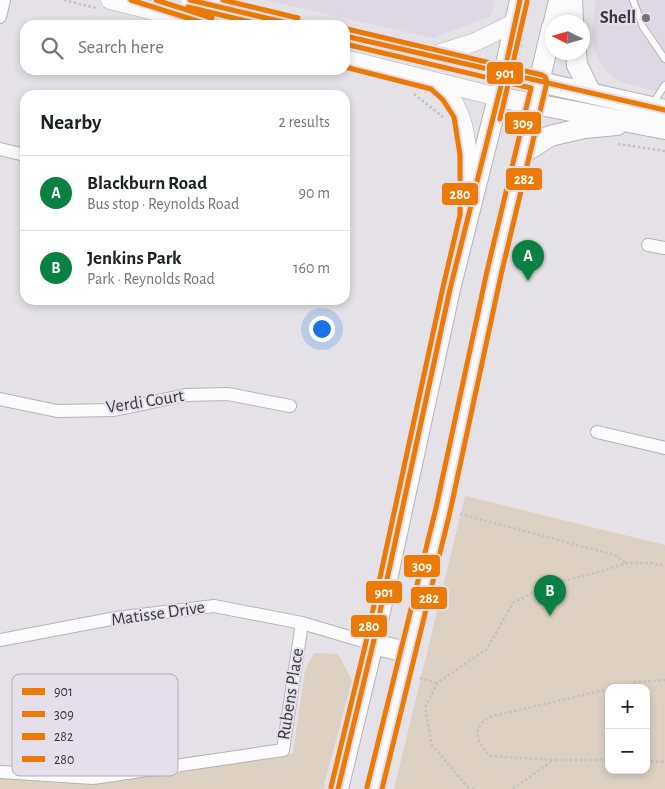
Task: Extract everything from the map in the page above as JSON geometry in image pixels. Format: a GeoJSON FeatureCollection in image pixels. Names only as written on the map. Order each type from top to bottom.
{"type":"FeatureCollection","features":[{"type":"Feature","properties":{"kind":"main road"},"geometry":{"type":"LineString","coordinates":[[110,0],[190,20]]}},
{"type":"Feature","properties":{"kind":"main road"},"geometry":{"type":"LineString","coordinates":[[190,0],[275,20]]}},
{"type":"Feature","properties":{"kind":"main road"},"geometry":{"type":"LineString","coordinates":[[338,789],[373,644],[448,298],[504,74],[520,0]]}},
{"type":"Feature","properties":{"kind":"main road"},"geometry":{"type":"LineString","coordinates":[[556,15],[559,0]]}},
{"type":"Feature","properties":{"kind":"main road"},"geometry":{"type":"LineString","coordinates":[[572,0],[573,15]]}},
{"type":"Feature","properties":{"kind":"main road"},"geometry":{"type":"LineString","coordinates":[[431,57],[475,42],[514,23]]}},
{"type":"Feature","properties":{"kind":"main road"},"geometry":{"type":"LineString","coordinates":[[350,37],[591,93],[652,113],[665,129]]}},
{"type":"Feature","properties":{"kind":"main road"},"geometry":{"type":"LineString","coordinates":[[374,789],[442,510],[494,273],[545,59]]}},
{"type":"Feature","properties":{"kind":"main road"},"geometry":{"type":"LineString","coordinates":[[350,60],[498,97],[534,103],[652,113]]}},
{"type":"Feature","properties":{"kind":"main road"},"geometry":{"type":"LineString","coordinates":[[577,60],[577,65],[591,93]]}},
{"type":"Feature","properties":{"kind":"main road"},"geometry":{"type":"LineString","coordinates":[[435,82],[449,95],[460,114],[468,154],[468,216]]}},
{"type":"Feature","properties":{"kind":"main road"},"geometry":{"type":"LineString","coordinates":[[522,154],[550,136],[652,113]]}},
{"type":"Feature","properties":{"kind":"main road"},"geometry":{"type":"LineString","coordinates":[[373,644],[406,652]]}},
{"type":"Feature","properties":{"kind":"street"},"geometry":{"type":"LineString","coordinates":[[0,16],[4,0]]}},
{"type":"Feature","properties":{"kind":"street"},"geometry":{"type":"LineString","coordinates":[[0,148],[20,154]]}},
{"type":"Feature","properties":{"kind":"street"},"geometry":{"type":"LineString","coordinates":[[648,244],[665,248]]}},
{"type":"Feature","properties":{"kind":"street","name":"Verdi Court"},"geometry":{"type":"LineString","coordinates":[[0,399],[57,411],[114,410],[186,395],[228,394],[290,406]]}},
{"type":"Feature","properties":{"kind":"street"},"geometry":{"type":"LineString","coordinates":[[597,432],[665,448]]}},
{"type":"Feature","properties":{"kind":"street","name":"Matisse Drive"},"geometry":{"type":"LineString","coordinates":[[0,640],[116,618],[214,606],[302,623],[373,644]]}},
{"type":"Feature","properties":{"kind":"street","name":"Rubens Place"},"geometry":{"type":"LineString","coordinates":[[178,765],[283,750],[302,623]]}},
{"type":"Feature","properties":{"kind":"street","name":"Rubens Place"},"geometry":{"type":"LineString","coordinates":[[62,776],[93,778],[107,776]]}},
{"type":"Feature","properties":{"kind":"lane"},"geometry":{"type":"LineString","coordinates":[[131,0],[194,20]]}},
{"type":"Feature","properties":{"kind":"lane"},"geometry":{"type":"LineString","coordinates":[[633,0],[643,27],[665,59]]}},
{"type":"Feature","properties":{"kind":"lane"},"geometry":{"type":"LineString","coordinates":[[652,113],[665,85]]}},
{"type":"Feature","properties":{"kind":"path"},"geometry":{"type":"LineString","coordinates":[[407,92],[416,95],[446,119]]}},
{"type":"Feature","properties":{"kind":"path"},"geometry":{"type":"LineString","coordinates":[[616,143],[665,151]]}},
{"type":"Feature","properties":{"kind":"path"},"geometry":{"type":"LineString","coordinates":[[442,510],[615,555],[626,563]]}},
{"type":"Feature","properties":{"kind":"path"},"geometry":{"type":"LineString","coordinates":[[474,789],[468,786],[432,745],[426,708],[437,683],[487,649],[513,603],[548,584],[606,570],[626,563],[650,563],[665,566]]}},
{"type":"Feature","properties":{"kind":"path"},"geometry":{"type":"LineString","coordinates":[[414,676],[437,683]]}},
{"type":"Feature","properties":{"kind":"path"},"geometry":{"type":"LineString","coordinates":[[630,684],[665,680]]}},
{"type":"Feature","properties":{"kind":"path"},"geometry":{"type":"LineString","coordinates":[[605,690],[493,716],[481,722],[477,729],[479,741],[490,756],[497,758],[605,760]]}},
{"type":"Feature","properties":{"kind":"path"},"geometry":{"type":"LineString","coordinates":[[513,789],[553,760]]}},
{"type":"Feature","properties":{"kind":"path"},"geometry":{"type":"LineString","coordinates":[[650,761],[665,762]]}},
{"type":"Feature","properties":{"kind":"shaded area"},"geometry":{"type":"Polygon","coordinates":[[[264,0],[495,0],[491,16],[433,38],[264,0]]]}},
{"type":"Feature","properties":{"kind":"shaded area"},"geometry":{"type":"Polygon","coordinates":[[[596,0],[665,0],[665,94],[621,82],[608,72],[598,59],[594,48],[592,30],[596,0]]]}},
{"type":"Feature","properties":{"kind":"shaded area"},"geometry":{"type":"Polygon","coordinates":[[[465,496],[665,545],[665,789],[394,789],[465,496]]]}},
{"type":"Feature","properties":{"kind":"shaded area"},"geometry":{"type":"Polygon","coordinates":[[[314,653],[338,654],[352,680],[323,789],[0,789],[0,778],[98,784],[148,776],[178,776],[178,771],[293,753],[305,670],[314,653]]]}},
{"type":"Feature","properties":{"kind":"transit line","name":"901"},"geometry":{"type":"LineString","coordinates":[[131,0],[194,20]]}},
{"type":"Feature","properties":{"kind":"transit line","name":"280"},"geometry":{"type":"LineString","coordinates":[[156,0],[212,18]]}},
{"type":"Feature","properties":{"kind":"transit line","name":"901"},"geometry":{"type":"LineString","coordinates":[[190,0],[275,20]]}},
{"type":"Feature","properties":{"kind":"transit line","name":"282"},"geometry":{"type":"LineString","coordinates":[[223,0],[298,18]]}},
{"type":"Feature","properties":{"kind":"transit line","name":"901"},"geometry":{"type":"LineString","coordinates":[[338,789],[373,644],[450,289],[504,74],[520,0]]}},
{"type":"Feature","properties":{"kind":"transit line","name":"309"},"geometry":{"type":"LineString","coordinates":[[500,119],[527,2]]}},
{"type":"Feature","properties":{"kind":"transit line","name":"309"},"geometry":{"type":"LineString","coordinates":[[188,7],[242,20]]}},
{"type":"Feature","properties":{"kind":"transit line","name":"282"},"geometry":{"type":"LineString","coordinates":[[350,30],[542,75],[547,82],[501,275],[450,512],[382,789]]}},
{"type":"Feature","properties":{"kind":"transit line","name":"901"},"geometry":{"type":"LineString","coordinates":[[350,37],[665,110]]}},
{"type":"Feature","properties":{"kind":"transit line","name":"309"},"geometry":{"type":"LineString","coordinates":[[350,45],[531,88],[487,271],[436,508],[367,787]]}},
{"type":"Feature","properties":{"kind":"transit line","name":"280"},"geometry":{"type":"LineString","coordinates":[[331,787],[366,642],[460,215],[460,155],[454,117],[443,100],[431,89],[350,68]]}},
{"type":"Feature","properties":{"kind":"place","name":"Shell"},"geometry":{"type":"Point","coordinates":[646,18]}},
{"type":"Feature","properties":{"kind":"place","name":"Blackburn Road"},"geometry":{"type":"Point","coordinates":[528,281]}},
{"type":"Feature","properties":{"kind":"place","name":"Jenkins Park"},"geometry":{"type":"Point","coordinates":[550,616]}}]}
